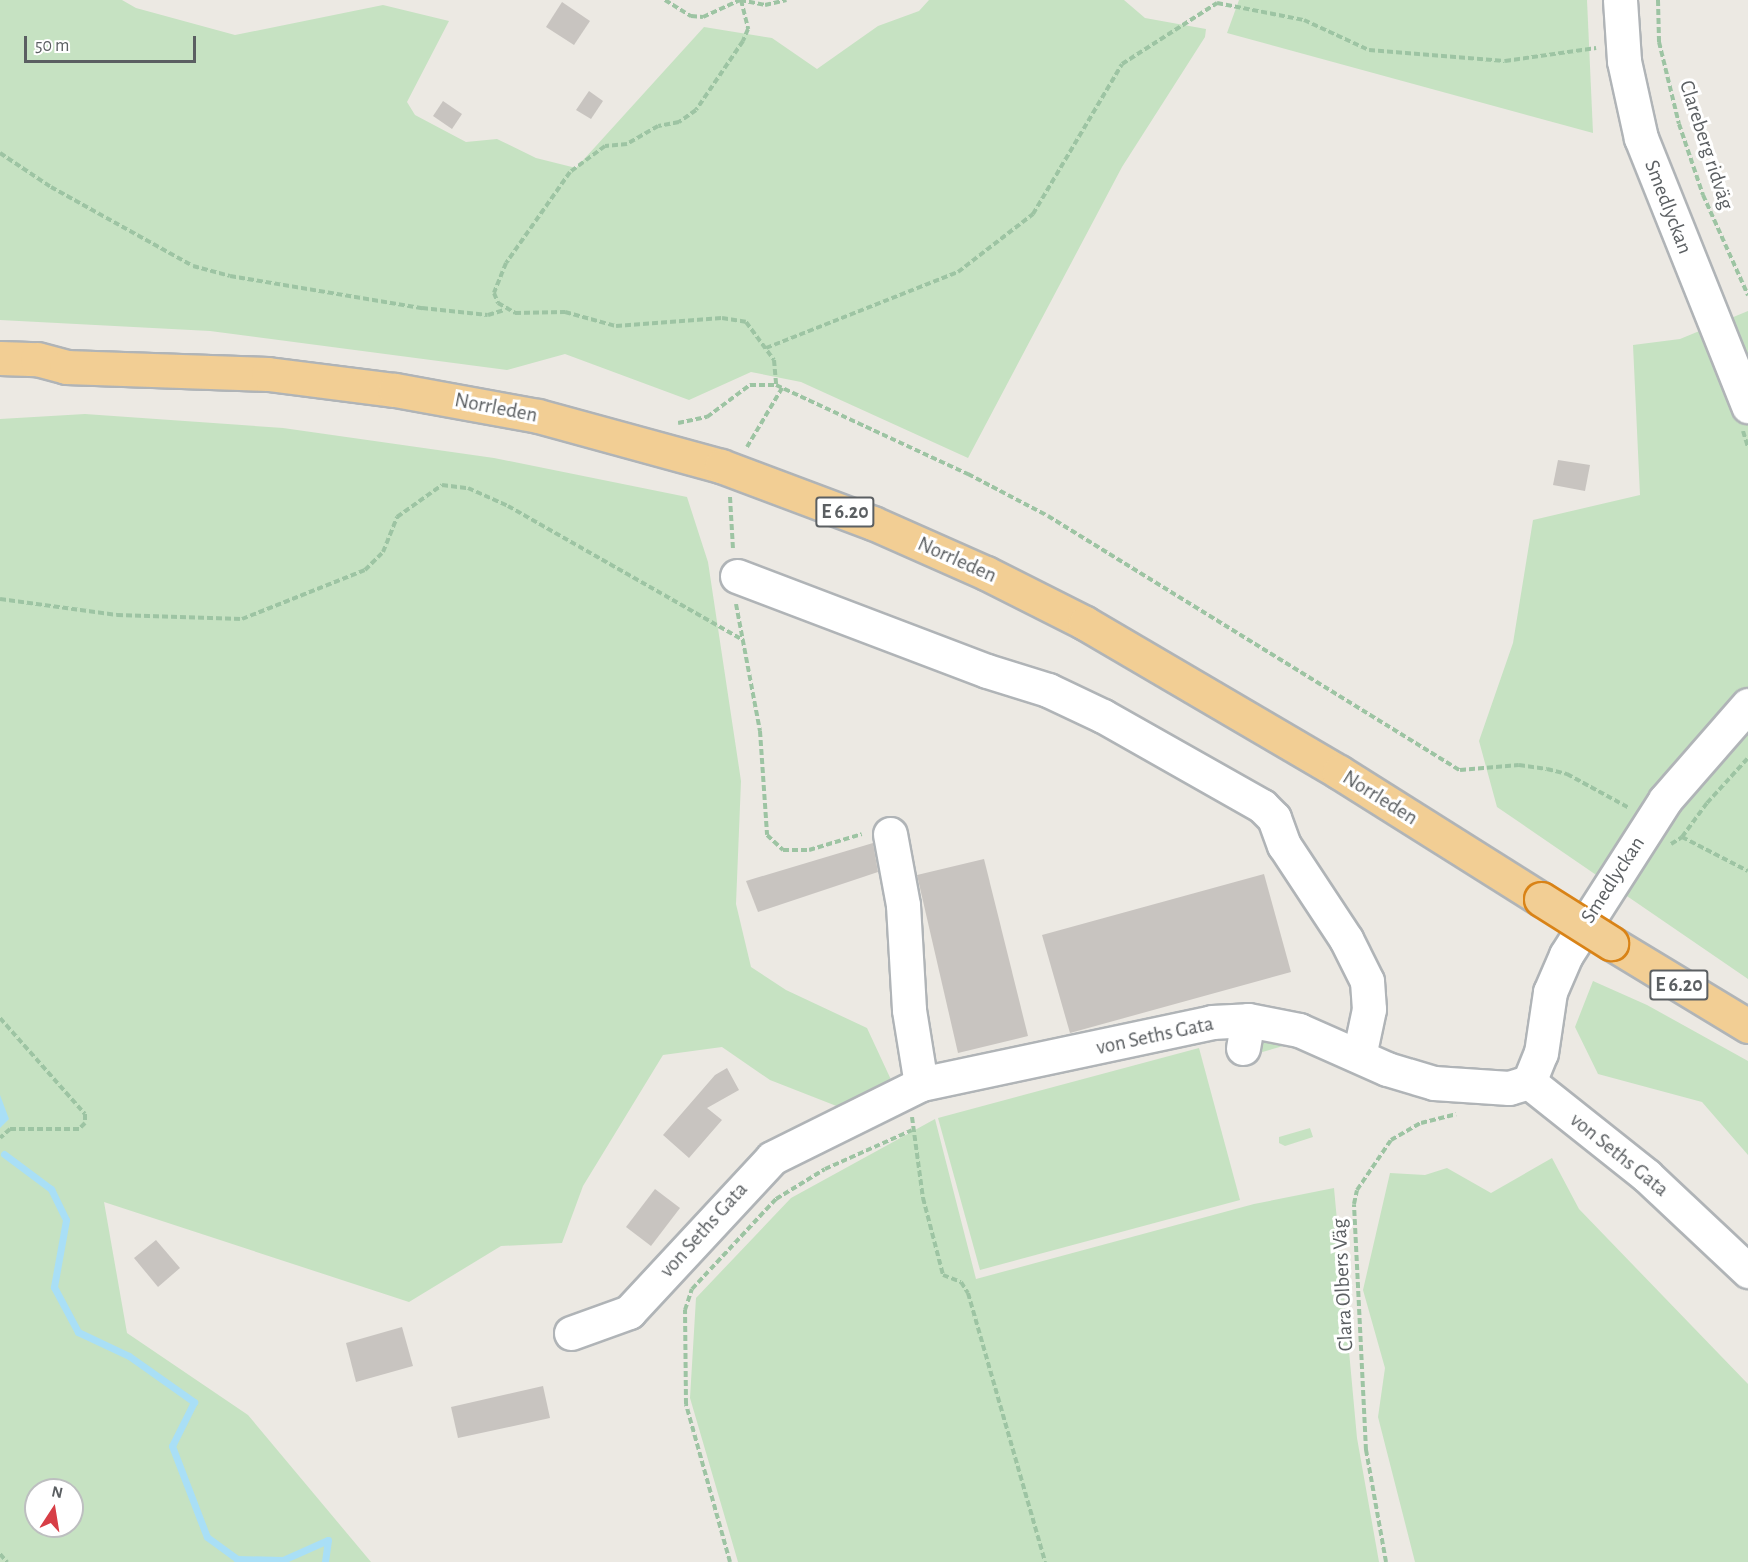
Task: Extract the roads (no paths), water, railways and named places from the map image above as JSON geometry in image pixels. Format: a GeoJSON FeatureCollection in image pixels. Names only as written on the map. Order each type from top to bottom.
{"type":"FeatureCollection","features":[{"type":"Feature","properties":{"kind":"highway","name":"Norrleden"},"geometry":{"type":"LineString","coordinates":[[0,358],[37,359],[66,367],[247,373],[395,390],[538,416],[637,441],[801,495],[986,573],[1085,623],[1329,766],[1748,1026]]}},
{"type":"Feature","properties":{"kind":"highway","name":"Norrleden"},"geometry":{"type":"LineString","coordinates":[[0,376],[47,375],[66,367]]}},
{"type":"Feature","properties":{"kind":"street","name":"Smedlyckan"},"geometry":{"type":"LineString","coordinates":[[1620,0],[1624,61],[1641,138],[1748,406]]}},
{"type":"Feature","properties":{"kind":"street"},"geometry":{"type":"LineString","coordinates":[[737,576],[987,671],[1048,690],[1103,716],[1262,806],[1275,818],[1284,844],[1346,939],[1367,981],[1369,1009],[1359,1056]]}},
{"type":"Feature","properties":{"kind":"street","name":"Smedlyckan"},"geometry":{"type":"LineString","coordinates":[[1529,1082],[1541,1053],[1550,992],[1566,955],[1665,800],[1748,705]]}},
{"type":"Feature","properties":{"kind":"street"},"geometry":{"type":"LineString","coordinates":[[890,834],[903,905],[916,1087]]}},
{"type":"Feature","properties":{"kind":"street","name":"von Seths Gata"},"geometry":{"type":"LineString","coordinates":[[571,1333],[629,1312],[772,1158],[916,1087],[1212,1022],[1246,1034],[1299,1030],[1312,1049],[1359,1056],[1434,1083],[1509,1088],[1529,1082],[1647,1176],[1748,1271]]}},
{"type":"Feature","properties":{"kind":"water"},"geometry":{"type":"Polygon","coordinates":[[[0,1095],[9,1119],[0,1128],[0,1095]]]}},
{"type":"Feature","properties":{"kind":"waterway"},"geometry":{"type":"LineString","coordinates":[[4,1154],[51,1189],[66,1220],[54,1287],[78,1332],[129,1356],[194,1402],[172,1446],[207,1537],[237,1559],[283,1560],[328,1540],[325,1562]]}}]}
